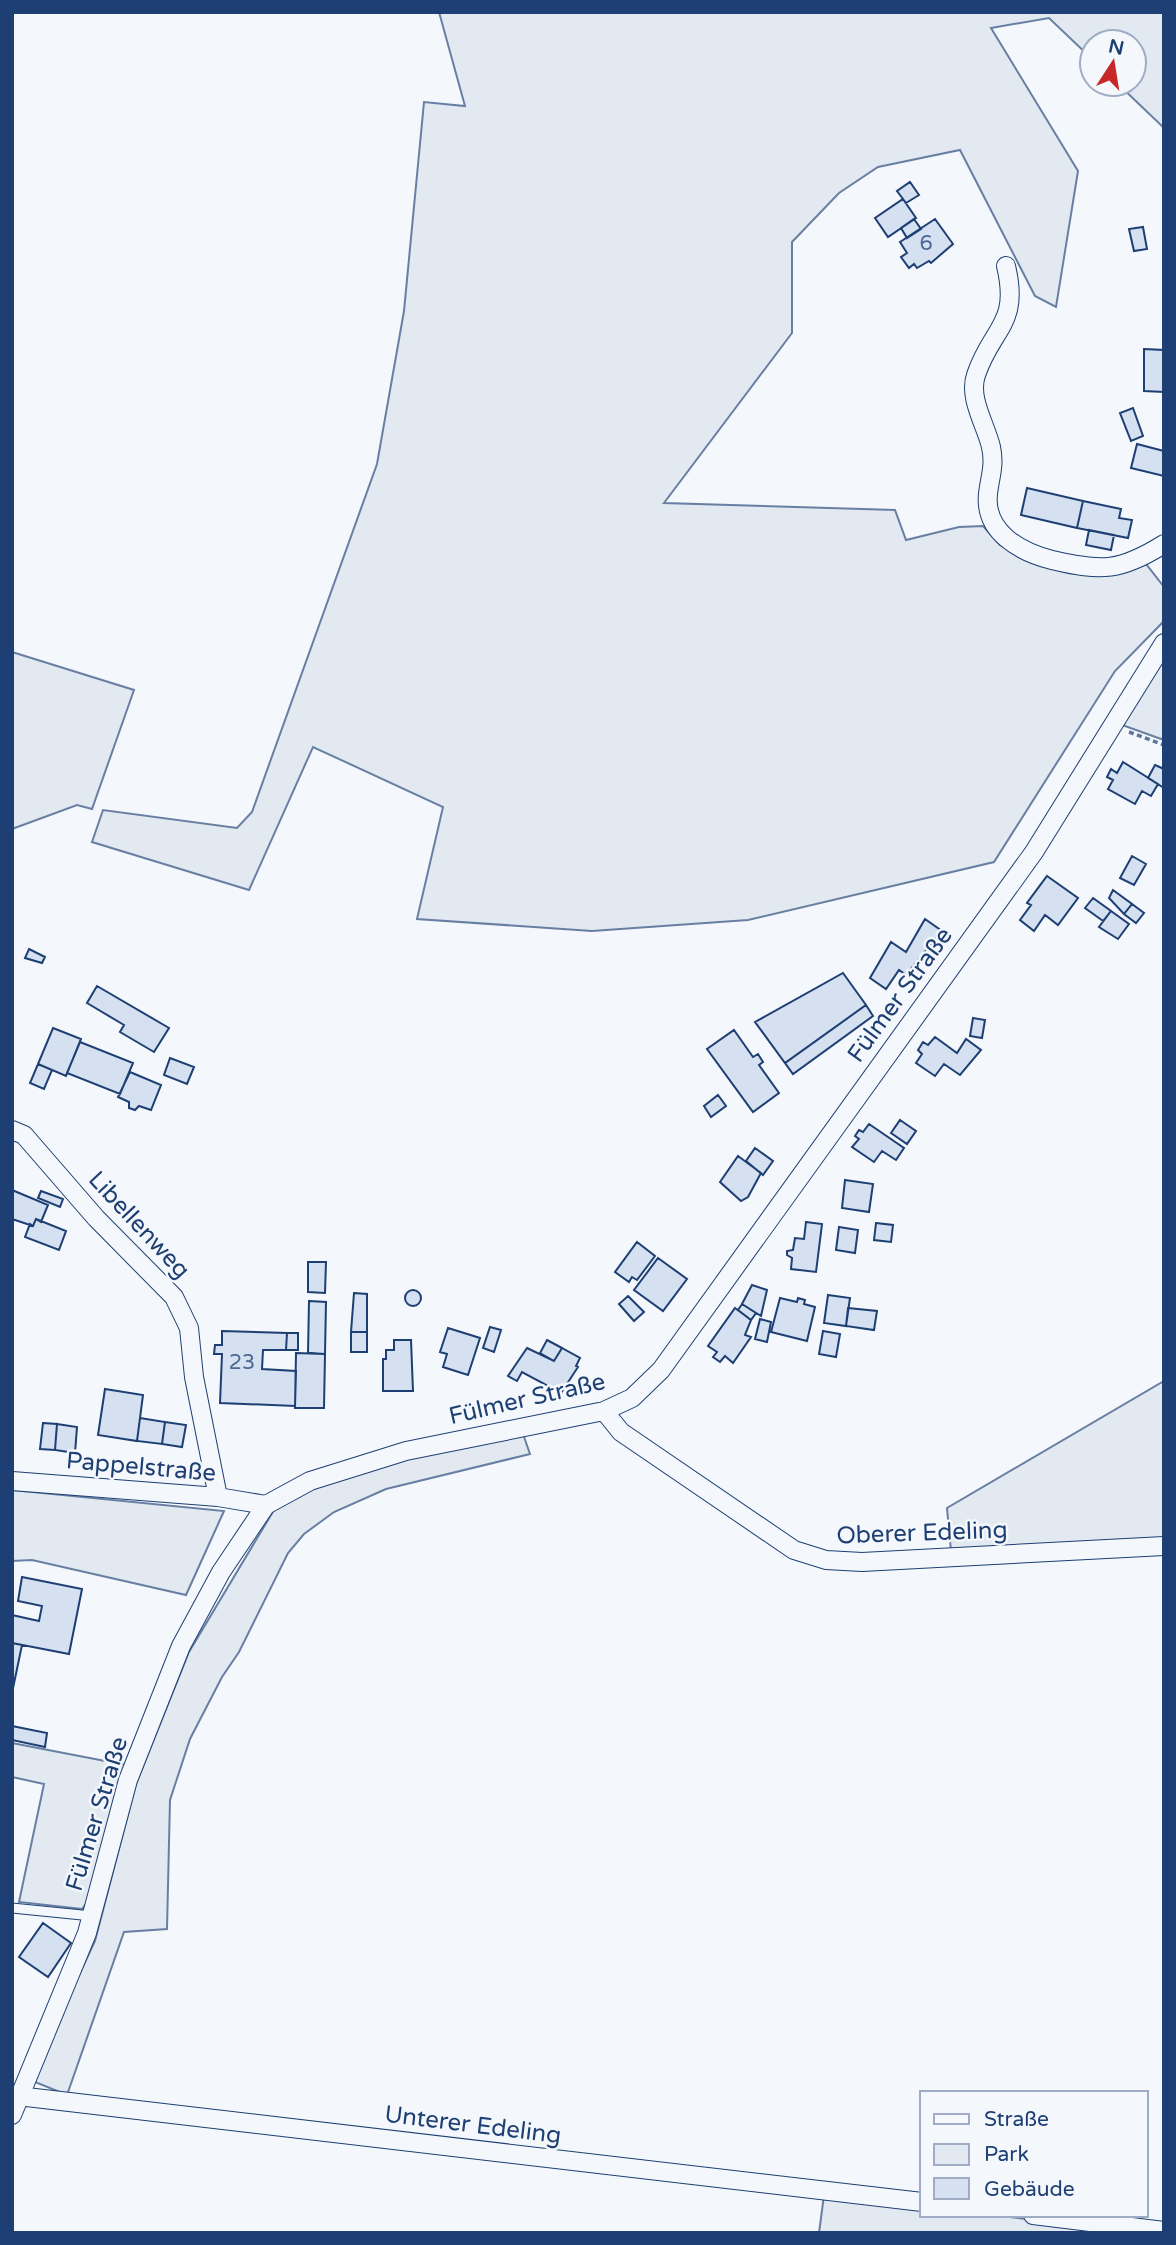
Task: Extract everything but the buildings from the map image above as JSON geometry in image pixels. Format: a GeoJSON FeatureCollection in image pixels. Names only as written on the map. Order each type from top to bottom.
{"type":"FeatureCollection","features":[{"type":"Feature","properties":{"kind":"street"},"geometry":{"type":"LineString","coordinates":[[1006,266],[1012,292],[1007,317],[975,376],[974,396],[995,464],[988,494],[988,514],[999,533],[1018,547],[1047,559],[1079,567],[1111,568],[1133,564],[1164,544]]}},
{"type":"Feature","properties":{"kind":"street","name":"Fülmer Straße"},"geometry":{"type":"LineString","coordinates":[[12,2115],[92,1916],[128,1780],[181,1646],[222,1572],[265,1505],[310,1481],[406,1451],[604,1411],[632,1398],[660,1370],[1034,852],[1164,643]]}},
{"type":"Feature","properties":{"kind":"street","name":"Libellenweg"},"geometry":{"type":"LineString","coordinates":[[12,1130],[24,1135],[96,1217],[174,1297],[189,1328],[194,1377],[218,1497]]}},
{"type":"Feature","properties":{"kind":"street","name":"Oberer Edeling"},"geometry":{"type":"LineString","coordinates":[[604,1411],[621,1432],[794,1550],[826,1560],[862,1562],[1164,1546]]}},
{"type":"Feature","properties":{"kind":"street","name":"Pappelstraße"},"geometry":{"type":"LineString","coordinates":[[12,1481],[218,1497],[265,1505]]}},
{"type":"Feature","properties":{"kind":"street","name":"Unterer Edeling"},"geometry":{"type":"LineString","coordinates":[[18,2096],[920,2202]]}},
{"type":"Feature","properties":{"kind":"street"},"geometry":{"type":"LineString","coordinates":[[1049,2217],[1164,2231]]}},
{"type":"Feature","properties":{"kind":"lane"},"geometry":{"type":"LineString","coordinates":[[12,1908],[92,1916]]}},
{"type":"Feature","properties":{"kind":"path"},"geometry":{"type":"LineString","coordinates":[[1114,726],[1164,745]]}},
{"type":"Feature","properties":{"kind":"green space"},"geometry":{"type":"Polygon","coordinates":[[[439,12],[1164,12],[1164,128],[1133,98],[1148,98],[1148,28],[1078,28],[1078,46],[1049,18],[991,28],[1078,171],[1056,307],[1035,296],[960,150],[878,167],[839,193],[792,242],[792,333],[664,503],[895,510],[906,540],[959,527],[983,526],[1000,545],[1048,567],[1103,576],[1146,564],[1164,587],[1164,621],[1115,671],[994,862],[748,920],[592,931],[417,919],[443,807],[313,747],[249,890],[92,842],[103,810],[237,828],[252,812],[377,464],[404,311],[424,102],[465,106],[439,12]]]}},
{"type":"Feature","properties":{"kind":"green space"},"geometry":{"type":"Polygon","coordinates":[[[1164,637],[1164,740],[1122,725],[1164,637]]]}},
{"type":"Feature","properties":{"kind":"green space"},"geometry":{"type":"Polygon","coordinates":[[[12,652],[134,690],[92,809],[77,805],[12,829],[12,652]]]}},
{"type":"Feature","properties":{"kind":"green space"},"geometry":{"type":"Polygon","coordinates":[[[1164,1381],[1164,1538],[951,1551],[947,1508],[1164,1381]]]}},
{"type":"Feature","properties":{"kind":"green space"},"geometry":{"type":"Polygon","coordinates":[[[523,1434],[530,1454],[386,1489],[334,1512],[304,1534],[288,1553],[239,1652],[222,1677],[190,1739],[170,1800],[167,1929],[124,1932],[67,2095],[30,2080],[95,1941],[136,1784],[189,1652],[274,1510],[317,1486],[411,1457],[523,1434]]]}},
{"type":"Feature","properties":{"kind":"green space"},"geometry":{"type":"Polygon","coordinates":[[[12,1490],[224,1511],[186,1595],[32,1560],[12,1561],[12,1490]]]}},
{"type":"Feature","properties":{"kind":"green space"},"geometry":{"type":"Polygon","coordinates":[[[12,1743],[126,1765],[93,1894],[82,1909],[19,1902],[44,1784],[12,1777],[12,1743]]]}},
{"type":"Feature","properties":{"kind":"green space"},"geometry":{"type":"Polygon","coordinates":[[[824,2195],[920,2207],[920,2217],[1009,2217],[1140,2233],[819,2233],[824,2195]]]}}]}
